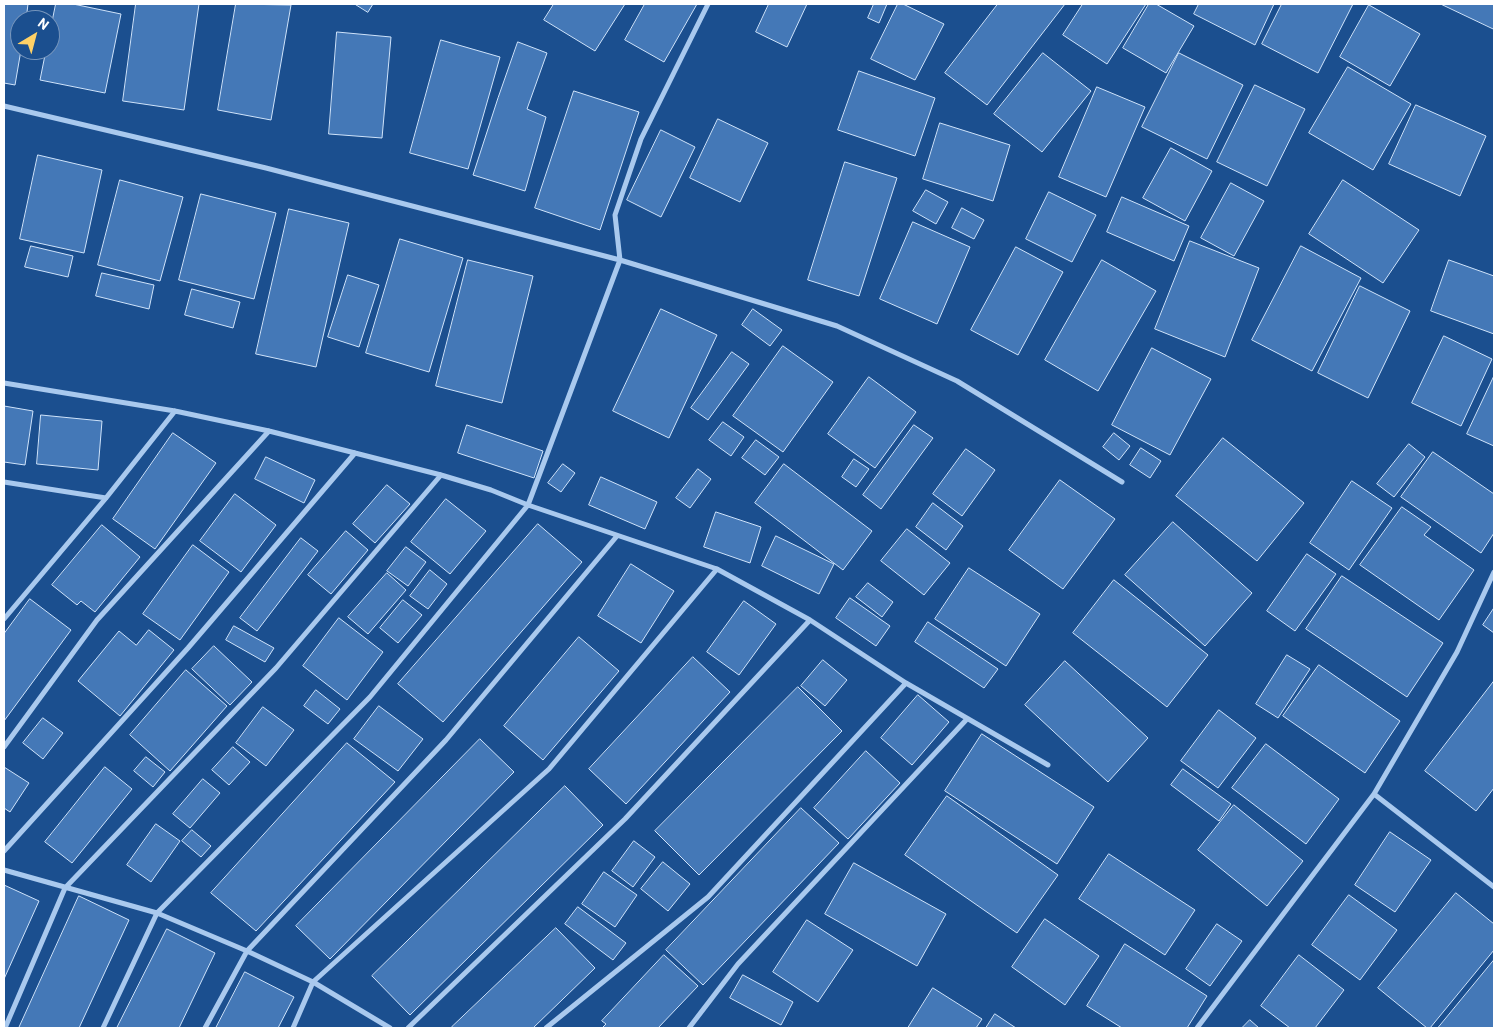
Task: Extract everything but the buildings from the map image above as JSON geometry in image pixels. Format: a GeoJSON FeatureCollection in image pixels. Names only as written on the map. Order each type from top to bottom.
{"type":"FeatureCollection","features":[{"type":"Feature","properties":{"kind":"street"},"geometry":{"type":"LineString","coordinates":[[103,1028],[157,913],[370,697],[528,505],[620,260],[615,215],[641,139],[708,4]]}},
{"type":"Feature","properties":{"kind":"street"},"geometry":{"type":"LineString","coordinates":[[4,106],[266,168],[620,260],[837,326],[957,382],[1122,482]]}},
{"type":"Feature","properties":{"kind":"street"},"geometry":{"type":"LineString","coordinates":[[4,383],[175,411],[269,431],[441,475],[491,490],[528,505],[716,569],[810,620],[906,683],[1048,765]]}},
{"type":"Feature","properties":{"kind":"street"},"geometry":{"type":"LineString","coordinates":[[4,619],[106,498],[175,411]]}},
{"type":"Feature","properties":{"kind":"street"},"geometry":{"type":"LineString","coordinates":[[4,747],[97,620],[269,431]]}},
{"type":"Feature","properties":{"kind":"street"},"geometry":{"type":"LineString","coordinates":[[4,851],[188,648],[354,453]]}},
{"type":"Feature","properties":{"kind":"street"},"geometry":{"type":"LineString","coordinates":[[5,1028],[65,888],[276,668],[441,475]]}},
{"type":"Feature","properties":{"kind":"street"},"geometry":{"type":"LineString","coordinates":[[4,482],[106,498]]}},
{"type":"Feature","properties":{"kind":"street"},"geometry":{"type":"LineString","coordinates":[[206,1028],[247,951],[446,740],[617,536]]}},
{"type":"Feature","properties":{"kind":"street"},"geometry":{"type":"LineString","coordinates":[[293,1028],[313,982],[549,769],[716,569]]}},
{"type":"Feature","properties":{"kind":"street"},"geometry":{"type":"LineString","coordinates":[[1196,1028],[1374,794],[1457,652],[1494,572]]}},
{"type":"Feature","properties":{"kind":"street"},"geometry":{"type":"LineString","coordinates":[[408,1028],[625,819],[810,620]]}},
{"type":"Feature","properties":{"kind":"street"},"geometry":{"type":"LineString","coordinates":[[546,1028],[708,897],[906,683]]}},
{"type":"Feature","properties":{"kind":"street"},"geometry":{"type":"LineString","coordinates":[[689,1028],[738,964],[967,719]]}},
{"type":"Feature","properties":{"kind":"street"},"geometry":{"type":"LineString","coordinates":[[1374,794],[1494,887]]}},
{"type":"Feature","properties":{"kind":"street"},"geometry":{"type":"LineString","coordinates":[[4,870],[157,913],[247,951],[313,982],[390,1028]]}}]}
